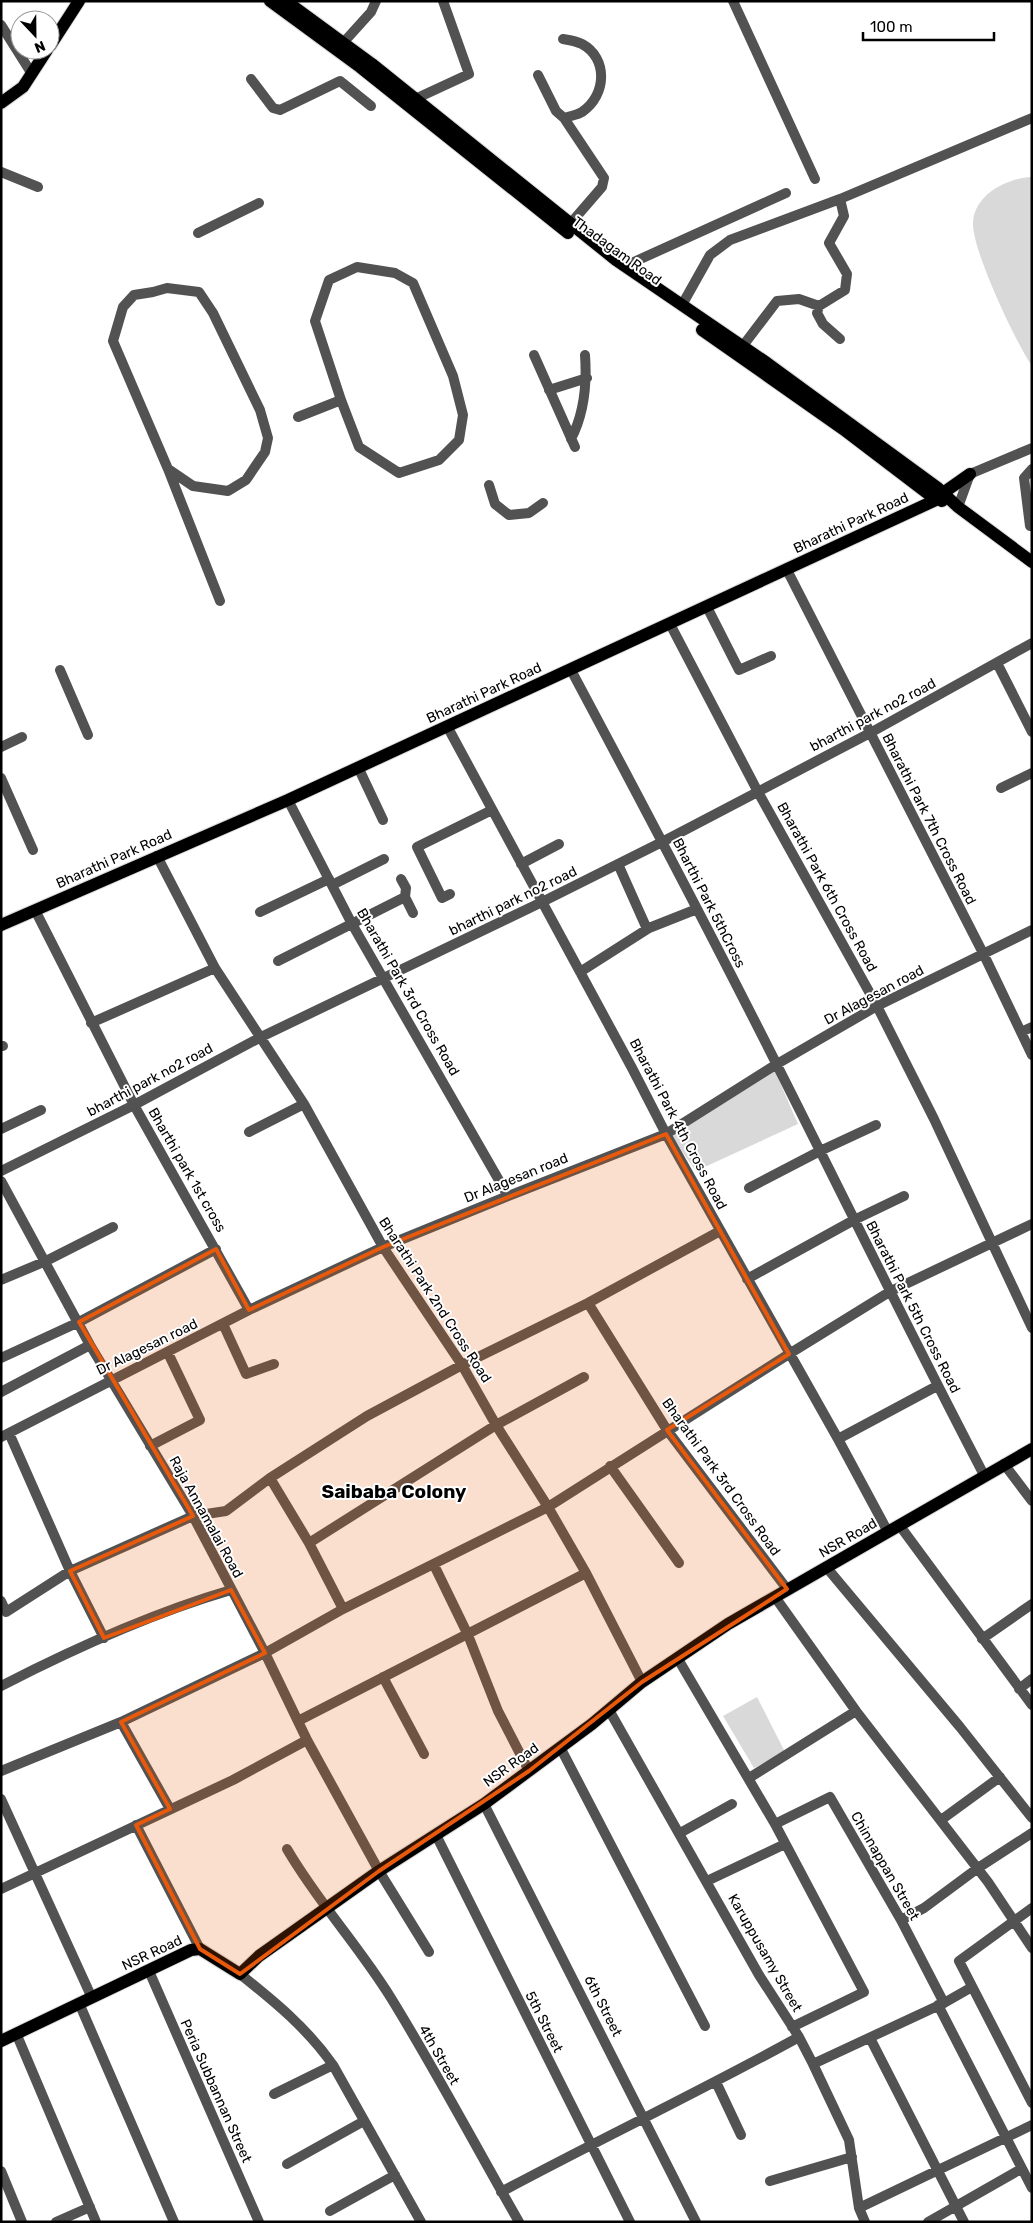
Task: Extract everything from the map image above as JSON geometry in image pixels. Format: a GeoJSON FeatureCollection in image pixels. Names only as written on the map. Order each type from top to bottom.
{"type":"FeatureCollection","features":[{"type":"Feature","properties":{"kind":"main road"},"geometry":{"type":"LineString","coordinates":[[60,30],[79,1]]}},
{"type":"Feature","properties":{"kind":"main road","name":"Thadagam Road"},"geometry":{"type":"LineString","coordinates":[[270,1],[360,67],[592,252],[843,429],[931,496],[940,496]]}},
{"type":"Feature","properties":{"kind":"main road","name":"Thadagam Road"},"geometry":{"type":"LineString","coordinates":[[286,1],[415,99],[570,224],[626,266],[742,347],[940,496],[1032,562]]}},
{"type":"Feature","properties":{"kind":"main road"},"geometry":{"type":"LineString","coordinates":[[1,103],[23,87],[41,60]]}},
{"type":"Feature","properties":{"kind":"main road","name":"Bharathi Park Road"},"geometry":{"type":"LineString","coordinates":[[1,924],[288,800],[787,570],[940,496],[970,474]]}},
{"type":"Feature","properties":{"kind":"main road","name":"NSR Road"},"geometry":{"type":"LineString","coordinates":[[1,2041],[16,2032],[149,1971],[182,1953],[200,1949],[240,1974],[259,1956],[378,1871],[484,1804],[609,1710],[642,1682],[728,1624],[1032,1449]]}},
{"type":"Feature","properties":{"kind":"street"},"geometry":{"type":"LineString","coordinates":[[343,43],[371,12],[376,1]]}},
{"type":"Feature","properties":{"kind":"street"},"geometry":{"type":"LineString","coordinates":[[415,99],[469,74],[443,1]]}},
{"type":"Feature","properties":{"kind":"street"},"geometry":{"type":"LineString","coordinates":[[733,1],[815,179]]}},
{"type":"Feature","properties":{"kind":"street"},"geometry":{"type":"LineString","coordinates":[[1,25],[32,74]]}},
{"type":"Feature","properties":{"kind":"street"},"geometry":{"type":"LineString","coordinates":[[563,39],[581,43],[595,55],[602,70],[599,90],[593,100],[582,112],[564,118]]}},
{"type":"Feature","properties":{"kind":"street"},"geometry":{"type":"LineString","coordinates":[[538,75],[556,111],[564,118],[604,178],[602,187],[570,224]]}},
{"type":"Feature","properties":{"kind":"street"},"geometry":{"type":"LineString","coordinates":[[251,79],[273,108],[280,110],[340,81],[371,106]]}},
{"type":"Feature","properties":{"kind":"street"},"geometry":{"type":"LineString","coordinates":[[682,305],[710,255],[730,240],[840,199],[1032,118]]}},
{"type":"Feature","properties":{"kind":"street"},"geometry":{"type":"LineString","coordinates":[[1,172],[38,187]]}},
{"type":"Feature","properties":{"kind":"street"},"geometry":{"type":"LineString","coordinates":[[626,266],[786,193]]}},
{"type":"Feature","properties":{"kind":"street"},"geometry":{"type":"LineString","coordinates":[[840,199],[844,216],[829,243],[847,274],[845,290],[819,306],[817,313],[823,324],[840,339]]}},
{"type":"Feature","properties":{"kind":"street"},"geometry":{"type":"LineString","coordinates":[[198,233],[259,203]]}},
{"type":"Feature","properties":{"kind":"street"},"geometry":{"type":"LineString","coordinates":[[357,267],[395,273],[413,283],[453,376],[463,415],[459,440],[439,460],[399,472],[360,447],[341,400],[315,321],[329,280],[357,267]]}},
{"type":"Feature","properties":{"kind":"street"},"geometry":{"type":"LineString","coordinates":[[168,469],[193,486],[228,490],[246,480],[264,452],[268,438],[260,410],[213,313],[199,292],[167,288],[134,294],[123,307],[113,341],[168,469],[220,601]]}},
{"type":"Feature","properties":{"kind":"street"},"geometry":{"type":"LineString","coordinates":[[742,347],[777,300],[799,298],[819,306]]}},
{"type":"Feature","properties":{"kind":"street"},"geometry":{"type":"LineString","coordinates":[[534,355],[573,443],[578,427],[587,378],[585,355]]}},
{"type":"Feature","properties":{"kind":"street"},"geometry":{"type":"LineString","coordinates":[[549,390],[587,378]]}},
{"type":"Feature","properties":{"kind":"street"},"geometry":{"type":"LineString","coordinates":[[298,417],[341,400]]}},
{"type":"Feature","properties":{"kind":"street"},"geometry":{"type":"LineString","coordinates":[[958,508],[970,474],[1028,450],[1031,469],[1024,478],[1030,526]]}},
{"type":"Feature","properties":{"kind":"street"},"geometry":{"type":"LineString","coordinates":[[489,485],[495,504],[509,515],[529,513],[543,503]]}},
{"type":"Feature","properties":{"kind":"street","name":"Bharathi Park 7th Cross Road"},"geometry":{"type":"LineString","coordinates":[[787,570],[984,955],[1032,1055]]}},
{"type":"Feature","properties":{"kind":"street"},"geometry":{"type":"LineString","coordinates":[[707,607],[739,670],[771,656]]}},
{"type":"Feature","properties":{"kind":"street","name":"Bharathi Park 6th Cross Road"},"geometry":{"type":"LineString","coordinates":[[670,624],[758,792],[877,1006],[934,1119],[1031,1326]]}},
{"type":"Feature","properties":{"kind":"street","name":"bharthi park no2 road"},"geometry":{"type":"LineString","coordinates":[[1,1171],[134,1105],[261,1037],[384,979],[662,842],[870,733],[1032,643]]}},
{"type":"Feature","properties":{"kind":"street"},"geometry":{"type":"LineString","coordinates":[[997,663],[1032,732]]}},
{"type":"Feature","properties":{"kind":"street"},"geometry":{"type":"LineString","coordinates":[[60,670],[88,735]]}},
{"type":"Feature","properties":{"kind":"street","name":"Bharthi Park 5thCross"},"geometry":{"type":"LineString","coordinates":[[571,670],[697,909],[820,1151]]}},
{"type":"Feature","properties":{"kind":"street","name":"Bharathi Park 4th Cross Road"},"geometry":{"type":"LineString","coordinates":[[447,726],[666,1134],[788,1354],[838,1439],[888,1532]]}},
{"type":"Feature","properties":{"kind":"street"},"geometry":{"type":"LineString","coordinates":[[1,747],[22,737]]}},
{"type":"Feature","properties":{"kind":"street"},"geometry":{"type":"LineString","coordinates":[[358,767],[383,820]]}},
{"type":"Feature","properties":{"kind":"street"},"geometry":{"type":"LineString","coordinates":[[1001,788],[1032,773]]}},
{"type":"Feature","properties":{"kind":"street"},"geometry":{"type":"LineString","coordinates":[[1,778],[33,850]]}},
{"type":"Feature","properties":{"kind":"street","name":"Bharathi Park 3rd Cross Road"},"geometry":{"type":"LineString","coordinates":[[288,800],[352,924],[508,1196]]}},
{"type":"Feature","properties":{"kind":"street"},"geometry":{"type":"LineString","coordinates":[[450,894],[442,898],[417,847],[492,810]]}},
{"type":"Feature","properties":{"kind":"street"},"geometry":{"type":"LineString","coordinates":[[522,864],[558,844]]}},
{"type":"Feature","properties":{"kind":"street","name":"Bharathi Park 2nd Cross Road"},"geometry":{"type":"LineString","coordinates":[[157,856],[215,968],[304,1104],[382,1248],[462,1365],[496,1425],[548,1507],[586,1573],[642,1682]]}},
{"type":"Feature","properties":{"kind":"street"},"geometry":{"type":"LineString","coordinates":[[260,912],[384,859]]}},
{"type":"Feature","properties":{"kind":"street"},"geometry":{"type":"LineString","coordinates":[[618,864],[647,929]]}},
{"type":"Feature","properties":{"kind":"street"},"geometry":{"type":"LineString","coordinates":[[401,879],[406,888],[405,897],[413,913]]}},
{"type":"Feature","properties":{"kind":"street"},"geometry":{"type":"LineString","coordinates":[[278,961],[405,897]]}},
{"type":"Feature","properties":{"kind":"street"},"geometry":{"type":"LineString","coordinates":[[580,972],[647,929],[697,909]]}},
{"type":"Feature","properties":{"kind":"street","name":"Bharthi park 1st cross"},"geometry":{"type":"LineString","coordinates":[[35,910],[134,1105],[249,1310]]}},
{"type":"Feature","properties":{"kind":"street","name":"Dr Alagesan road"},"geometry":{"type":"LineString","coordinates":[[5,1435],[249,1310],[382,1248],[666,1134],[777,1064],[877,1006],[1032,930]]}},
{"type":"Feature","properties":{"kind":"street"},"geometry":{"type":"LineString","coordinates":[[91,1023],[215,968]]}},
{"type":"Feature","properties":{"kind":"street"},"geometry":{"type":"LineString","coordinates":[[1021,1032],[1032,1027]]}},
{"type":"Feature","properties":{"kind":"street"},"geometry":{"type":"LineString","coordinates":[[249,1132],[304,1104]]}},
{"type":"Feature","properties":{"kind":"street"},"geometry":{"type":"LineString","coordinates":[[1,1129],[41,1110]]}},
{"type":"Feature","properties":{"kind":"street"},"geometry":{"type":"LineString","coordinates":[[749,1188],[876,1124]]}},
{"type":"Feature","properties":{"kind":"street","name":"Bharathi Park 5th Cross Road"},"geometry":{"type":"LineString","coordinates":[[820,1151],[937,1386],[984,1475]]}},
{"type":"Feature","properties":{"kind":"street","name":"Raja Annamalai Road"},"geometry":{"type":"LineString","coordinates":[[1,1181],[90,1345],[193,1516],[265,1653],[307,1740],[378,1871],[429,1952]]}},
{"type":"Feature","properties":{"kind":"street"},"geometry":{"type":"LineString","coordinates":[[747,1279],[854,1220],[904,1196]]}},
{"type":"Feature","properties":{"kind":"street"},"geometry":{"type":"LineString","coordinates":[[1,1771],[121,1722],[265,1653],[343,1609],[548,1507],[667,1430],[891,1291],[1032,1224]]}},
{"type":"Feature","properties":{"kind":"street"},"geometry":{"type":"LineString","coordinates":[[1,1280],[46,1261],[112,1227]]}},
{"type":"Feature","properties":{"kind":"street"},"geometry":{"type":"LineString","coordinates":[[1,1601],[4,1613],[70,1572],[193,1516],[226,1511],[270,1478],[367,1416],[462,1365],[588,1303],[720,1231]]}},
{"type":"Feature","properties":{"kind":"street"},"geometry":{"type":"LineString","coordinates":[[1,1358],[78,1322],[216,1249]]}},
{"type":"Feature","properties":{"kind":"street","name":"Bharathi Park 3rd Cross Road"},"geometry":{"type":"LineString","coordinates":[[588,1303],[667,1430],[787,1589]]}},
{"type":"Feature","properties":{"kind":"street"},"geometry":{"type":"LineString","coordinates":[[223,1324],[246,1374],[274,1364]]}},
{"type":"Feature","properties":{"kind":"street"},"geometry":{"type":"LineString","coordinates":[[1,1392],[90,1345]]}},
{"type":"Feature","properties":{"kind":"street"},"geometry":{"type":"LineString","coordinates":[[150,1446],[200,1420],[168,1353]]}},
{"type":"Feature","properties":{"kind":"street"},"geometry":{"type":"LineString","coordinates":[[309,1544],[496,1425],[584,1377]]}},
{"type":"Feature","properties":{"kind":"street"},"geometry":{"type":"LineString","coordinates":[[838,1439],[937,1386]]}},
{"type":"Feature","properties":{"kind":"street"},"geometry":{"type":"LineString","coordinates":[[5,1435],[70,1572],[104,1638]]}},
{"type":"Feature","properties":{"kind":"street"},"geometry":{"type":"LineString","coordinates":[[1004,1464],[1032,1501]]}},
{"type":"Feature","properties":{"kind":"street"},"geometry":{"type":"LineString","coordinates":[[610,1466],[679,1563]]}},
{"type":"Feature","properties":{"kind":"street"},"geometry":{"type":"LineString","coordinates":[[270,1478],[309,1544],[343,1609]]}},
{"type":"Feature","properties":{"kind":"street"},"geometry":{"type":"LineString","coordinates":[[900,1526],[1032,1705]]}},
{"type":"Feature","properties":{"kind":"street"},"geometry":{"type":"LineString","coordinates":[[434,1565],[468,1635],[498,1711],[529,1771]]}},
{"type":"Feature","properties":{"kind":"street"},"geometry":{"type":"LineString","coordinates":[[827,1568],[1032,1818]]}},
{"type":"Feature","properties":{"kind":"street"},"geometry":{"type":"LineString","coordinates":[[298,1721],[586,1573]]}},
{"type":"Feature","properties":{"kind":"street"},"geometry":{"type":"LineString","coordinates":[[1,1686],[104,1638],[189,1602],[231,1590]]}},
{"type":"Feature","properties":{"kind":"street"},"geometry":{"type":"LineString","coordinates":[[775,1596],[856,1711],[978,1869],[1032,1948]]}},
{"type":"Feature","properties":{"kind":"street"},"geometry":{"type":"LineString","coordinates":[[982,1639],[1032,1604]]}},
{"type":"Feature","properties":{"kind":"street"},"geometry":{"type":"LineString","coordinates":[[678,1659],[775,1824],[864,1992],[792,2026]]}},
{"type":"Feature","properties":{"kind":"street"},"geometry":{"type":"LineString","coordinates":[[382,1677],[424,1754]]}},
{"type":"Feature","properties":{"kind":"street"},"geometry":{"type":"LineString","coordinates":[[1019,1689],[1032,1679]]}},
{"type":"Feature","properties":{"kind":"street","name":"Karuppusamy Street"},"geometry":{"type":"LineString","coordinates":[[609,1710],[759,1975],[799,2037],[813,2064],[849,2140],[859,2208],[865,2222]]}},
{"type":"Feature","properties":{"kind":"street"},"geometry":{"type":"LineString","coordinates":[[749,1778],[856,1711]]}},
{"type":"Feature","properties":{"kind":"street"},"geometry":{"type":"LineString","coordinates":[[121,1722],[170,1809]]}},
{"type":"Feature","properties":{"kind":"street"},"geometry":{"type":"LineString","coordinates":[[1,1889],[233,1780],[307,1740]]}},
{"type":"Feature","properties":{"kind":"street"},"geometry":{"type":"LineString","coordinates":[[560,1747],[705,2026]]}},
{"type":"Feature","properties":{"kind":"street"},"geometry":{"type":"LineString","coordinates":[[941,1820],[1000,1777]]}},
{"type":"Feature","properties":{"kind":"street","name":"Chinnappan Street"},"geometry":{"type":"LineString","coordinates":[[775,1824],[830,1797],[901,1920],[1021,2169],[1032,2188]]}},
{"type":"Feature","properties":{"kind":"street"},"geometry":{"type":"LineString","coordinates":[[1,1799],[92,1998]]}},
{"type":"Feature","properties":{"kind":"street","name":"6th Street"},"geometry":{"type":"LineString","coordinates":[[484,1804],[696,2222]]}},
{"type":"Feature","properties":{"kind":"street"},"geometry":{"type":"LineString","coordinates":[[680,1834],[732,1804]]}},
{"type":"Feature","properties":{"kind":"street"},"geometry":{"type":"LineString","coordinates":[[136,1825],[200,1949]]}},
{"type":"Feature","properties":{"kind":"street"},"geometry":{"type":"LineString","coordinates":[[901,1920],[924,1908],[1032,1833]]}},
{"type":"Feature","properties":{"kind":"street","name":"5th Street"},"geometry":{"type":"LineString","coordinates":[[436,1835],[630,2222]]}},
{"type":"Feature","properties":{"kind":"street"},"geometry":{"type":"LineString","coordinates":[[707,1882],[785,1844]]}},
{"type":"Feature","properties":{"kind":"street","name":"4th Street"},"geometry":{"type":"LineString","coordinates":[[287,1849],[306,1882],[327,1907],[390,1998],[518,2222]]}},
{"type":"Feature","properties":{"kind":"street"},"geometry":{"type":"LineString","coordinates":[[1032,1908],[958,1961],[1032,2103]]}},
{"type":"Feature","properties":{"kind":"street","name":"Peria Subbannan Street"},"geometry":{"type":"LineString","coordinates":[[149,1971],[260,2222]]}},
{"type":"Feature","properties":{"kind":"street"},"geometry":{"type":"LineString","coordinates":[[240,1974],[284,2009],[316,2042],[333,2065],[421,2222]]}},
{"type":"Feature","properties":{"kind":"street"},"geometry":{"type":"LineString","coordinates":[[813,2064],[941,2004],[972,1987]]}},
{"type":"Feature","properties":{"kind":"street"},"geometry":{"type":"LineString","coordinates":[[79,2004],[174,2222]]}},
{"type":"Feature","properties":{"kind":"street"},"geometry":{"type":"LineString","coordinates":[[16,2032],[96,2222]]}},
{"type":"Feature","properties":{"kind":"street"},"geometry":{"type":"LineString","coordinates":[[501,2192],[716,2082],[799,2037]]}},
{"type":"Feature","properties":{"kind":"street"},"geometry":{"type":"LineString","coordinates":[[870,2038],[964,2222]]}},
{"type":"Feature","properties":{"kind":"street"},"geometry":{"type":"LineString","coordinates":[[274,2094],[333,2065]]}},
{"type":"Feature","properties":{"kind":"street"},"geometry":{"type":"LineString","coordinates":[[716,2082],[741,2135]]}},
{"type":"Feature","properties":{"kind":"street"},"geometry":{"type":"LineString","coordinates":[[287,2164],[364,2121]]}},
{"type":"Feature","properties":{"kind":"street"},"geometry":{"type":"LineString","coordinates":[[859,2208],[1032,2125]]}},
{"type":"Feature","properties":{"kind":"street"},"geometry":{"type":"LineString","coordinates":[[770,2181],[852,2157]]}},
{"type":"Feature","properties":{"kind":"street"},"geometry":{"type":"LineString","coordinates":[[928,2222],[1021,2169]]}},
{"type":"Feature","properties":{"kind":"street"},"geometry":{"type":"LineString","coordinates":[[1,2171],[22,2222]]}},
{"type":"Feature","properties":{"kind":"street"},"geometry":{"type":"LineString","coordinates":[[330,2211],[395,2175]]}},
{"type":"Feature","properties":{"kind":"street"},"geometry":{"type":"LineString","coordinates":[[56,2222],[90,2207]]}},
{"type":"Feature","properties":{"kind":"highlighted area"},"geometry":{"type":"Polygon","coordinates":[[[666,1134],[789,1354],[667,1430],[787,1589],[642,1682],[529,1771],[379,1871],[240,1974],[200,1949],[136,1825],[170,1809],[121,1722],[265,1653],[231,1590],[104,1638],[70,1571],[193,1516],[79,1322],[216,1249],[249,1310],[383,1247],[666,1134]]]}},
{"type":"Feature","properties":{"kind":"shaded area"},"geometry":{"type":"Polygon","coordinates":[[[1032,177],[1032,366],[996,295],[979,252],[974,235],[973,222],[975,212],[980,203],[994,189],[1022,178],[1032,177]]]}},
{"type":"Feature","properties":{"kind":"shaded area"},"geometry":{"type":"Polygon","coordinates":[[[775,1071],[798,1124],[696,1171],[670,1135],[775,1071]]]}},
{"type":"Feature","properties":{"kind":"shaded area"},"geometry":{"type":"Polygon","coordinates":[[[757,1697],[785,1752],[754,1768],[723,1716],[757,1697]]]}},
{"type":"Feature","properties":{"kind":"district","name":"Saibaba Colony"},"geometry":{"type":"Point","coordinates":[394,1491]}}]}
